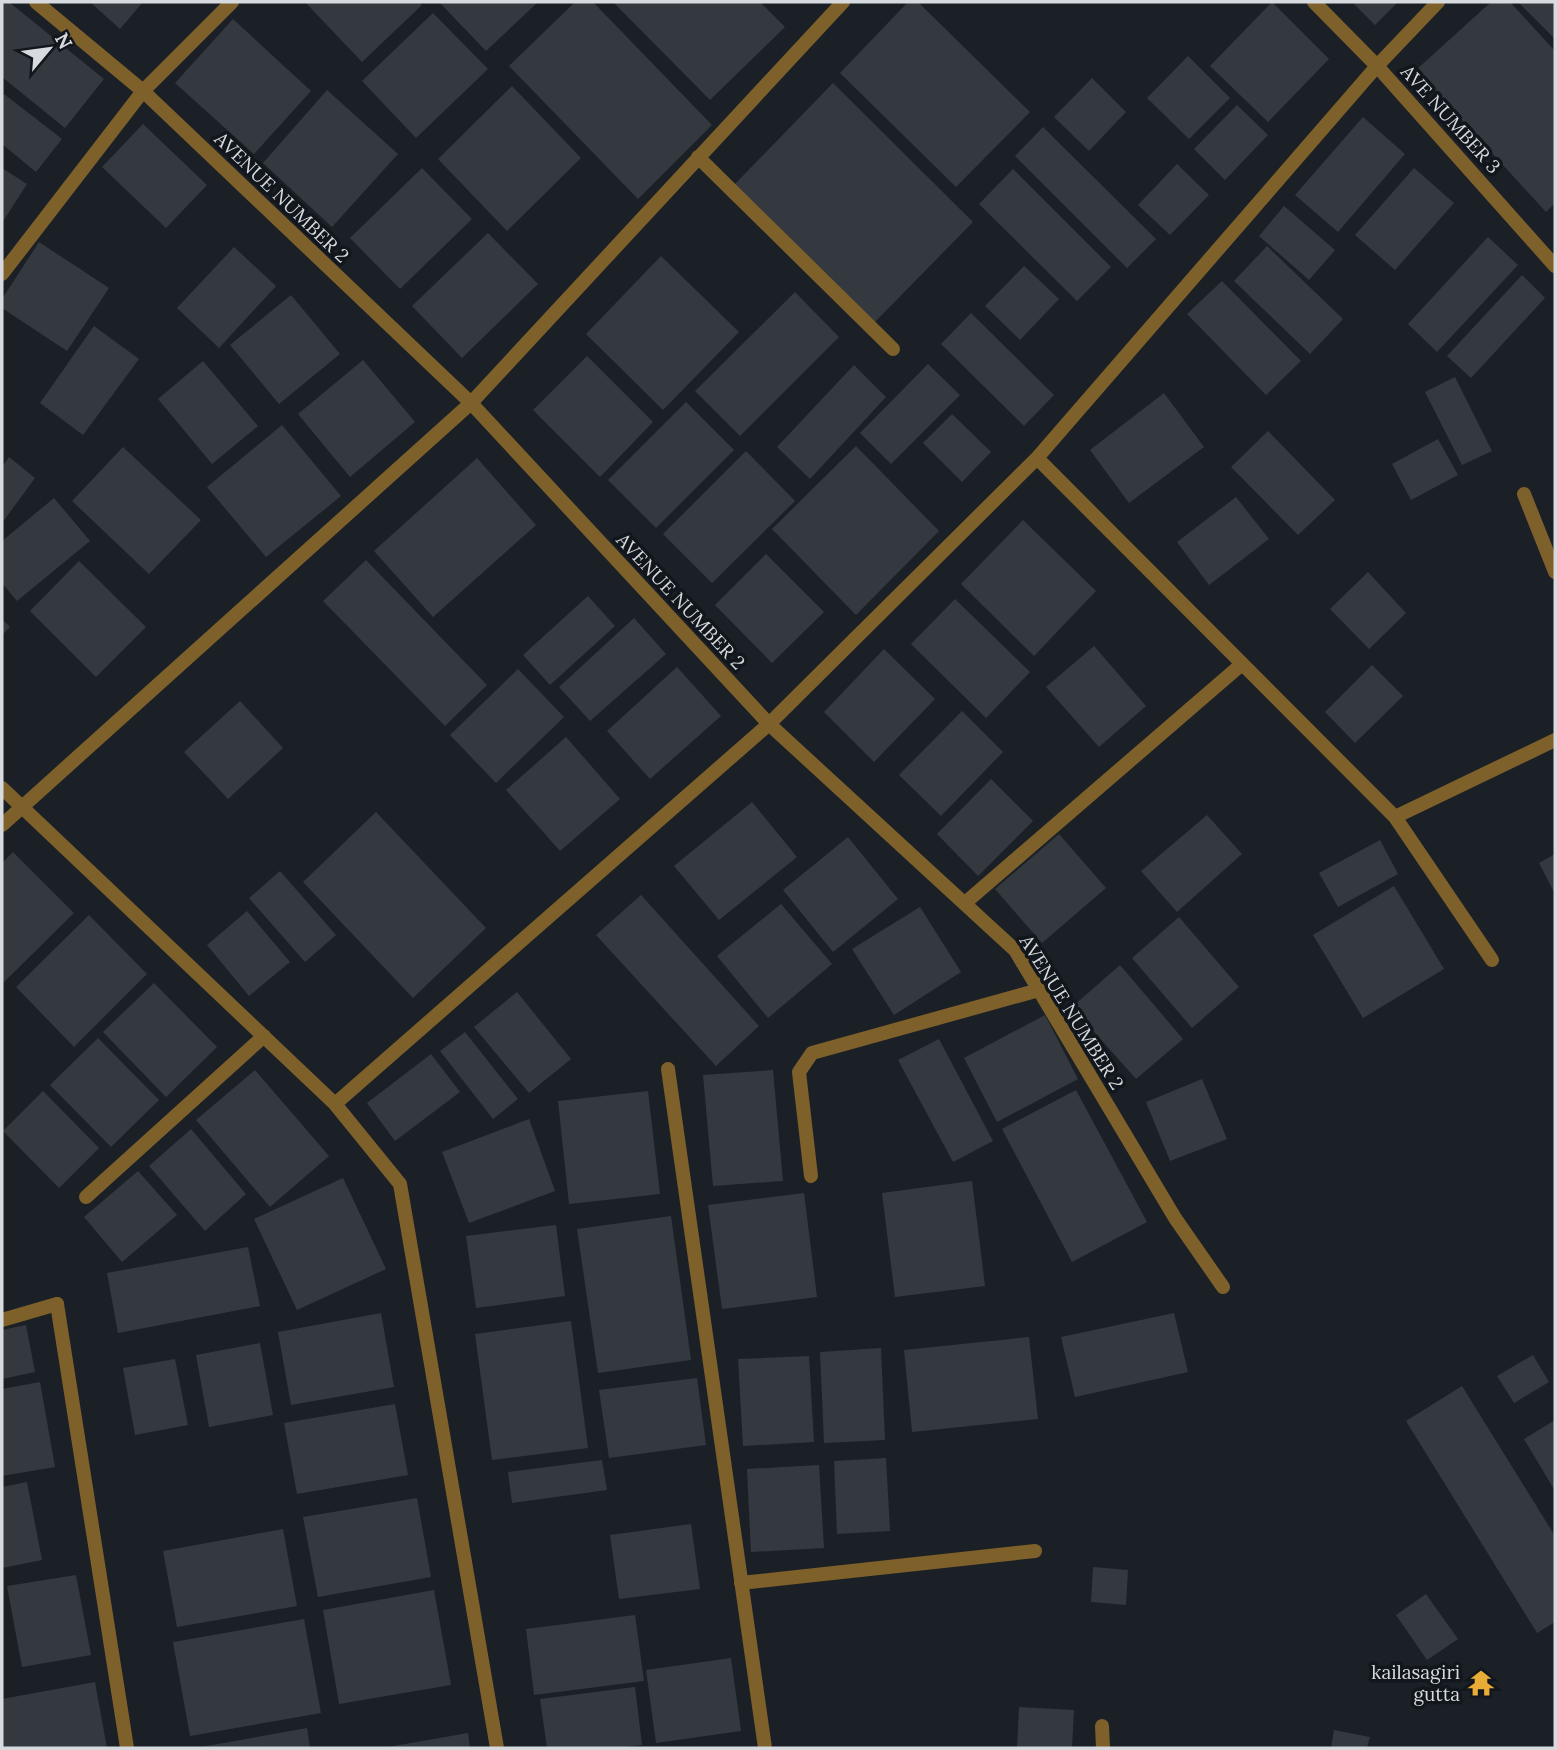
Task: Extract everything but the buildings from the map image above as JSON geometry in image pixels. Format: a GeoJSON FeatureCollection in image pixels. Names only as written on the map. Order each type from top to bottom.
{"type":"FeatureCollection","features":[{"type":"Feature","properties":{"kind":"street","name":"AVENUE NUMBER 2"},"geometry":{"type":"LineString","coordinates":[[36,2],[143,91],[471,403],[769,724],[1015,950],[1175,1218],[1223,1287]]}},
{"type":"Feature","properties":{"kind":"street"},"geometry":{"type":"LineString","coordinates":[[2,274],[143,91],[232,2]]}},
{"type":"Feature","properties":{"kind":"street"},"geometry":{"type":"LineString","coordinates":[[2,825],[471,403],[843,2]]}},
{"type":"Feature","properties":{"kind":"street","name":"AVE NUMBER 3"},"geometry":{"type":"LineString","coordinates":[[1314,2],[1377,66],[1555,266]]}},
{"type":"Feature","properties":{"kind":"street"},"geometry":{"type":"LineString","coordinates":[[335,1104],[769,724],[1037,458],[1377,66],[1438,2]]}},
{"type":"Feature","properties":{"kind":"street"},"geometry":{"type":"LineString","coordinates":[[698,157],[893,349]]}},
{"type":"Feature","properties":{"kind":"street"},"geometry":{"type":"LineString","coordinates":[[1037,458],[1395,817],[1492,960]]}},
{"type":"Feature","properties":{"kind":"street"},"geometry":{"type":"LineString","coordinates":[[1524,494],[1555,572]]}},
{"type":"Feature","properties":{"kind":"street"},"geometry":{"type":"LineString","coordinates":[[965,903],[1242,664]]}},
{"type":"Feature","properties":{"kind":"street"},"geometry":{"type":"LineString","coordinates":[[1395,817],[1555,740]]}},
{"type":"Feature","properties":{"kind":"street"},"geometry":{"type":"LineString","coordinates":[[2,788],[335,1104],[400,1184],[497,1748]]}},
{"type":"Feature","properties":{"kind":"street"},"geometry":{"type":"LineString","coordinates":[[811,1176],[799,1072],[812,1053],[1039,990]]}},
{"type":"Feature","properties":{"kind":"street"},"geometry":{"type":"LineString","coordinates":[[86,1197],[264,1036]]}},
{"type":"Feature","properties":{"kind":"street"},"geometry":{"type":"LineString","coordinates":[[668,1069],[765,1748]]}},
{"type":"Feature","properties":{"kind":"street"},"geometry":{"type":"LineString","coordinates":[[2,1320],[57,1304],[127,1748]]}},
{"type":"Feature","properties":{"kind":"street"},"geometry":{"type":"LineString","coordinates":[[741,1583],[1035,1551]]}},
{"type":"Feature","properties":{"kind":"street"},"geometry":{"type":"LineString","coordinates":[[1102,1726],[1102,1748]]}},
{"type":"Feature","properties":{"kind":"place","name":"kailasagiri gutta"},"geometry":{"type":"Point","coordinates":[1481,1683]}}]}
